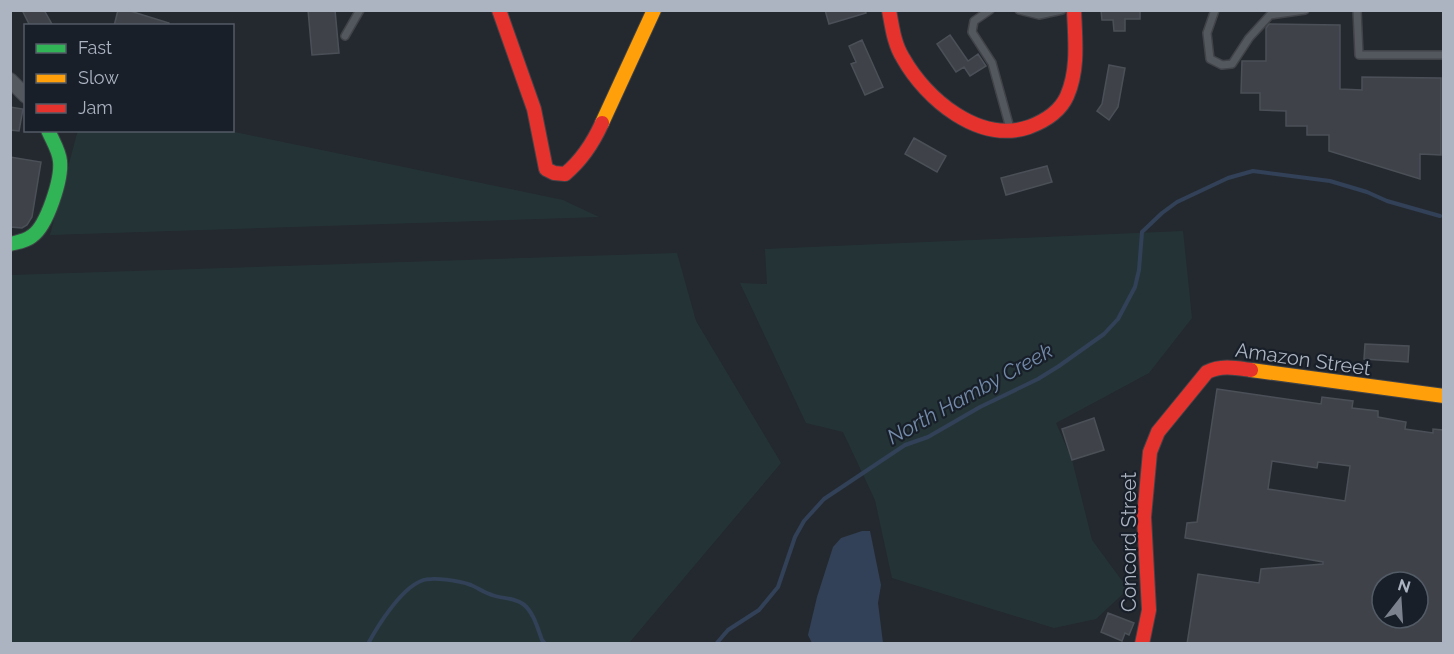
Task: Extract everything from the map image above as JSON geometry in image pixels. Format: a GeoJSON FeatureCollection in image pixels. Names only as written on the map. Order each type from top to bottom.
{"type":"FeatureCollection","features":[{"type":"Feature","properties":{"kind":"street"},"geometry":{"type":"LineString","coordinates":[[499,10],[534,109],[542,160],[546,169],[554,173],[565,174],[579,162],[596,137],[654,10]]}},
{"type":"Feature","properties":{"kind":"street"},"geometry":{"type":"LineString","coordinates":[[889,10],[893,31],[903,58],[931,95],[979,127],[1011,132],[1031,128],[1054,116],[1067,96],[1074,73],[1074,10]]}},
{"type":"Feature","properties":{"kind":"street"},"geometry":{"type":"LineString","coordinates":[[10,80],[24,94]]}},
{"type":"Feature","properties":{"kind":"street"},"geometry":{"type":"LineString","coordinates":[[10,244],[35,235],[43,223],[58,178],[60,162],[49,132]]}},
{"type":"Feature","properties":{"kind":"street","name":"Amazon Street"},"geometry":{"type":"LineString","coordinates":[[1174,410],[1207,372],[1215,368],[1226,367],[1443,396]]}},
{"type":"Feature","properties":{"kind":"street","name":"Concord Street"},"geometry":{"type":"LineString","coordinates":[[1142,644],[1149,610],[1144,518],[1150,453],[1158,432],[1174,410]]}},
{"type":"Feature","properties":{"kind":"lane"},"geometry":{"type":"LineString","coordinates":[[345,36],[360,10]]}},
{"type":"Feature","properties":{"kind":"lane"},"geometry":{"type":"LineString","coordinates":[[990,10],[974,21],[972,32],[992,63],[1011,132]]}},
{"type":"Feature","properties":{"kind":"lane"},"geometry":{"type":"LineString","coordinates":[[1019,10],[1039,15],[1062,10]]}},
{"type":"Feature","properties":{"kind":"lane"},"geometry":{"type":"LineString","coordinates":[[1215,10],[1207,33],[1210,59],[1222,66],[1232,64],[1249,38],[1270,15],[1305,10]]}},
{"type":"Feature","properties":{"kind":"lane"},"geometry":{"type":"LineString","coordinates":[[1357,10],[1359,55],[1443,55]]}},
{"type":"Feature","properties":{"kind":"shaded area"},"geometry":{"type":"Polygon","coordinates":[[[77,132],[234,132],[563,200],[599,217],[50,235],[77,132]]]}},
{"type":"Feature","properties":{"kind":"shaded area"},"geometry":{"type":"Polygon","coordinates":[[[1183,231],[1192,318],[1149,373],[1056,423],[1072,460],[1092,540],[1128,589],[1096,619],[1054,628],[892,578],[875,500],[843,432],[806,423],[740,283],[767,284],[765,249],[1183,231]]]}},
{"type":"Feature","properties":{"kind":"shaded area"},"geometry":{"type":"Polygon","coordinates":[[[677,253],[696,321],[781,463],[629,643],[11,643],[11,275],[677,253]]]}},
{"type":"Feature","properties":{"kind":"water"},"geometry":{"type":"Polygon","coordinates":[[[862,531],[870,531],[881,585],[878,603],[883,643],[812,643],[808,635],[833,547],[841,538],[862,531]]]}},
{"type":"Feature","properties":{"kind":"building"},"geometry":{"type":"Polygon","coordinates":[[[22,10],[44,10],[52,24],[29,24],[22,10]]]}},
{"type":"Feature","properties":{"kind":"building"},"geometry":{"type":"Polygon","coordinates":[[[118,10],[127,10],[169,23],[169,24],[114,24],[118,10]]]}},
{"type":"Feature","properties":{"kind":"building"},"geometry":{"type":"Polygon","coordinates":[[[308,10],[335,10],[339,53],[312,55],[308,10]]]}},
{"type":"Feature","properties":{"kind":"building"},"geometry":{"type":"Polygon","coordinates":[[[825,10],[865,10],[866,13],[829,24],[825,10]]]}},
{"type":"Feature","properties":{"kind":"building"},"geometry":{"type":"Polygon","coordinates":[[[1101,10],[1140,10],[1140,19],[1125,19],[1125,31],[1114,31],[1113,20],[1102,20],[1101,10]]]}},
{"type":"Feature","properties":{"kind":"building"},"geometry":{"type":"Polygon","coordinates":[[[1269,24],[1340,25],[1340,89],[1362,90],[1362,77],[1441,78],[1441,155],[1420,154],[1420,179],[1329,151],[1329,135],[1307,135],[1307,126],[1286,126],[1286,111],[1260,110],[1260,93],[1241,93],[1242,61],[1266,61],[1266,28],[1269,24]]]}},
{"type":"Feature","properties":{"kind":"building"},"geometry":{"type":"Polygon","coordinates":[[[950,35],[968,61],[978,54],[986,66],[970,76],[964,67],[956,72],[937,44],[950,35]]]}},
{"type":"Feature","properties":{"kind":"building"},"geometry":{"type":"Polygon","coordinates":[[[862,40],[883,87],[865,95],[851,64],[856,62],[849,46],[862,40]]]}},
{"type":"Feature","properties":{"kind":"building"},"geometry":{"type":"Polygon","coordinates":[[[1109,65],[1125,68],[1118,107],[1109,120],[1097,111],[1102,104],[1109,65]]]}},
{"type":"Feature","properties":{"kind":"building"},"geometry":{"type":"Polygon","coordinates":[[[10,107],[23,109],[19,131],[10,130],[10,107]]]}},
{"type":"Feature","properties":{"kind":"building"},"geometry":{"type":"Polygon","coordinates":[[[914,138],[946,156],[937,172],[905,154],[914,138]]]}},
{"type":"Feature","properties":{"kind":"building"},"geometry":{"type":"Polygon","coordinates":[[[10,157],[41,162],[32,217],[22,228],[10,227],[10,157]]]}},
{"type":"Feature","properties":{"kind":"building"},"geometry":{"type":"Polygon","coordinates":[[[1047,166],[1052,182],[1006,195],[1001,178],[1047,166]]]}},
{"type":"Feature","properties":{"kind":"building"},"geometry":{"type":"Polygon","coordinates":[[[1365,344],[1409,346],[1408,362],[1364,359],[1365,344]]]}},
{"type":"Feature","properties":{"kind":"building"},"geometry":{"type":"Polygon","coordinates":[[[1217,389],[1321,404],[1322,397],[1353,401],[1352,408],[1378,411],[1378,417],[1406,422],[1405,429],[1433,433],[1433,429],[1443,430],[1443,644],[1187,644],[1198,574],[1259,583],[1261,569],[1323,564],[1323,562],[1185,538],[1187,523],[1197,522],[1217,389]],[[1272,461],[1268,489],[1345,501],[1350,466],[1318,462],[1317,468],[1272,461]]]}},
{"type":"Feature","properties":{"kind":"building"},"geometry":{"type":"Polygon","coordinates":[[[1094,418],[1104,450],[1072,460],[1062,429],[1094,418]]]}},
{"type":"Feature","properties":{"kind":"building"},"geometry":{"type":"Polygon","coordinates":[[[1108,613],[1134,623],[1129,635],[1125,633],[1122,641],[1101,632],[1108,613]]]}},
{"type":"Feature","properties":{"kind":"waterway","name":"North Hamby Creek"},"geometry":{"type":"LineString","coordinates":[[716,644],[728,630],[759,610],[778,587],[795,537],[804,521],[824,499],[905,445],[928,437],[980,407],[1038,379],[1104,334],[1118,319],[1135,287],[1139,270],[1142,232],[1177,202],[1228,178],[1253,171],[1330,181],[1440,216]]}},
{"type":"Feature","properties":{"kind":"waterway","name":"North Hamby Creek"},"geometry":{"type":"LineString","coordinates":[[368,644],[398,599],[413,585],[432,579],[466,583],[489,594],[519,602],[530,611],[545,644]]}},
{"type":"Feature","properties":{"kind":"traffic: fast"},"geometry":{"type":"LineString","coordinates":[[10,244],[27,239],[38,231],[52,202],[59,179],[60,161],[49,132]]}},
{"type":"Feature","properties":{"kind":"traffic: slow"},"geometry":{"type":"LineString","coordinates":[[602,123],[654,10]]}},
{"type":"Feature","properties":{"kind":"traffic: slow"},"geometry":{"type":"LineString","coordinates":[[1251,370],[1444,396]]}},
{"type":"Feature","properties":{"kind":"traffic: jam"},"geometry":{"type":"LineString","coordinates":[[499,10],[534,109],[546,169],[554,173],[565,174],[587,151],[602,123]]}},
{"type":"Feature","properties":{"kind":"traffic: jam"},"geometry":{"type":"LineString","coordinates":[[889,10],[897,47],[925,88],[956,114],[973,123],[991,129],[1010,131],[1041,122],[1064,102],[1071,86],[1075,64],[1074,10]]}},
{"type":"Feature","properties":{"kind":"traffic: jam"},"geometry":{"type":"LineString","coordinates":[[1142,644],[1149,610],[1144,517],[1150,452],[1158,432],[1207,372],[1224,368],[1251,370]]}}]}
